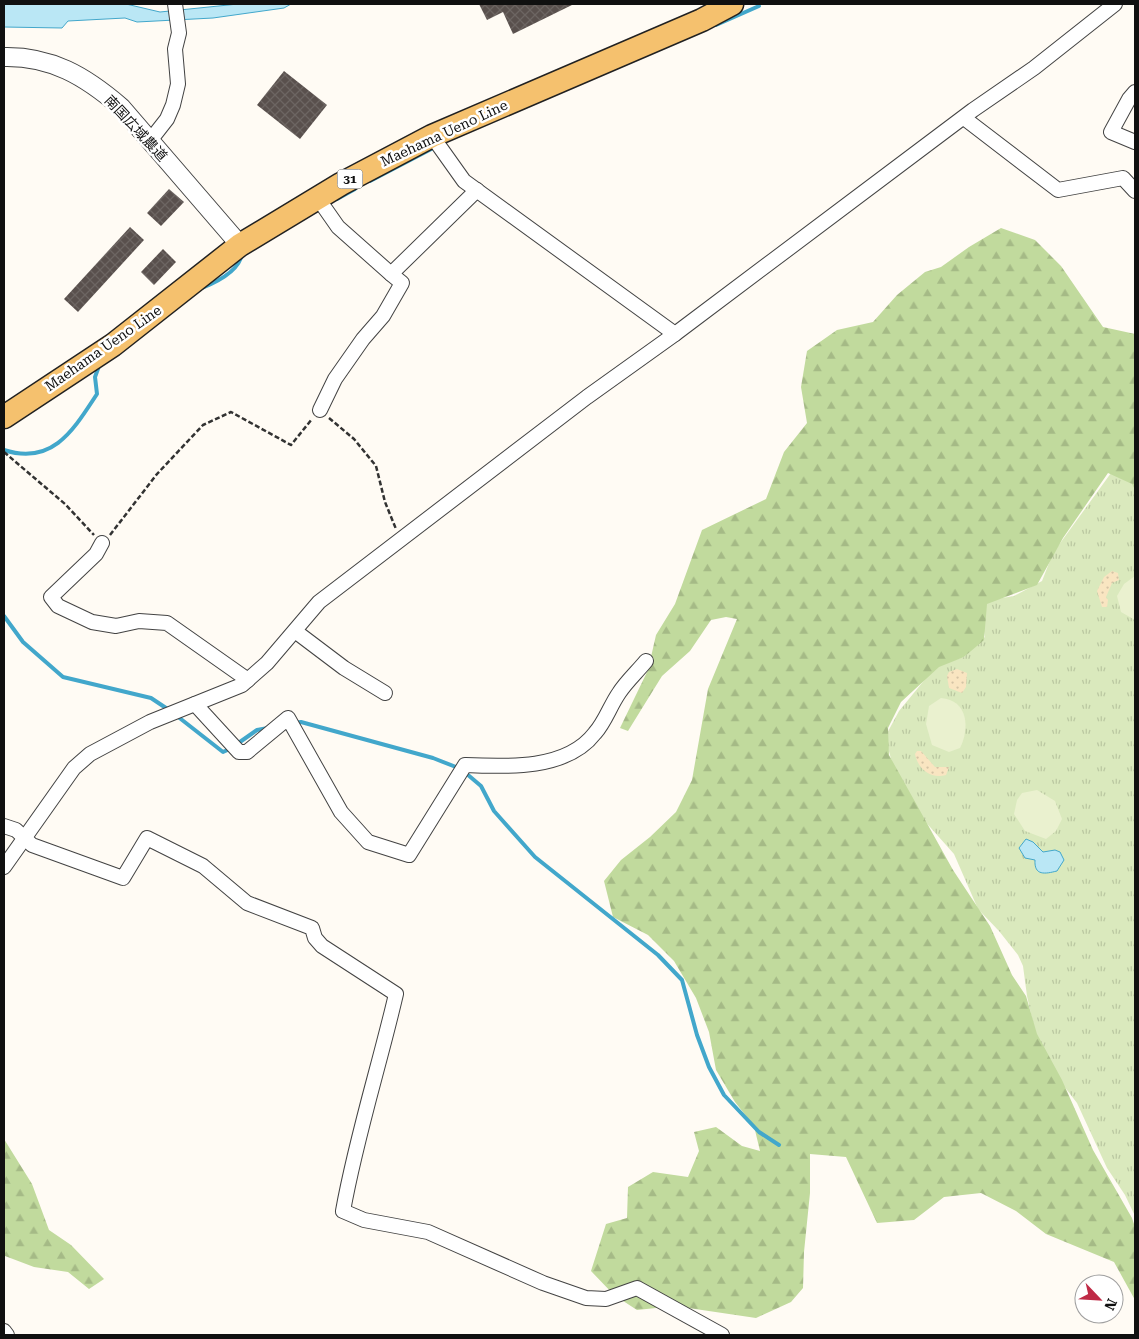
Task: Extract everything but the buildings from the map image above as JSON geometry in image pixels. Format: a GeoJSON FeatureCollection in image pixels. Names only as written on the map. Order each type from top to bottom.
{"type":"FeatureCollection","features":[{"type":"Feature","properties":{"kind":"main road","name":"Maehama Ueno Line"},"geometry":{"type":"LineString","coordinates":[[4,417],[113,345],[240,245],[317,197],[432,136],[693,24],[732,4]]}},
{"type":"Feature","properties":{"kind":"street"},"geometry":{"type":"LineString","coordinates":[[149,142],[160,130],[173,104],[178,84],[175,49],[179,33],[175,4]]}},
{"type":"Feature","properties":{"kind":"street"},"geometry":{"type":"LineString","coordinates":[[4,867],[74,768],[90,754],[150,722],[242,685],[267,663],[319,602],[587,397],[676,334],[760,268],[1034,68],[1115,4]]}},
{"type":"Feature","properties":{"kind":"street","name":"南国広域農道"},"geometry":{"type":"LineString","coordinates":[[4,57],[45,60],[79,74],[121,106],[149,142],[240,245]]}},
{"type":"Feature","properties":{"kind":"street"},"geometry":{"type":"LineString","coordinates":[[1135,92],[1111,132],[1135,142]]}},
{"type":"Feature","properties":{"kind":"street"},"geometry":{"type":"LineString","coordinates":[[964,118],[1058,190],[1123,178],[1135,191]]}},
{"type":"Feature","properties":{"kind":"street"},"geometry":{"type":"LineString","coordinates":[[432,136],[464,181],[676,334]]}},
{"type":"Feature","properties":{"kind":"street"},"geometry":{"type":"LineString","coordinates":[[391,274],[477,190]]}},
{"type":"Feature","properties":{"kind":"street"},"geometry":{"type":"LineString","coordinates":[[317,197],[338,228],[402,283],[383,316],[363,339],[335,379],[320,410]]}},
{"type":"Feature","properties":{"kind":"street"},"geometry":{"type":"LineString","coordinates":[[102,544],[96,554],[51,596],[58,606],[92,622],[116,626],[139,621],[167,623],[248,680]]}},
{"type":"Feature","properties":{"kind":"street"},"geometry":{"type":"LineString","coordinates":[[295,631],[344,668],[385,693]]}},
{"type":"Feature","properties":{"kind":"street"},"geometry":{"type":"LineString","coordinates":[[195,704],[239,752],[247,752],[288,718],[347,818],[368,842],[409,854],[466,765],[545,764],[578,747],[595,734],[619,692],[646,661]]}},
{"type":"Feature","properties":{"kind":"street"},"geometry":{"type":"LineString","coordinates":[[4,826],[16,830],[32,845],[123,878],[148,838],[203,866],[247,903],[312,928],[315,938],[322,946],[396,994],[378,1072],[353,1155],[343,1211],[364,1220],[428,1232],[543,1282],[586,1298],[606,1299],[637,1288],[722,1335]]}},
{"type":"Feature","properties":{"kind":"street"},"geometry":{"type":"LineString","coordinates":[[4,1331],[7,1335]]}},
{"type":"Feature","properties":{"kind":"path"},"geometry":{"type":"LineString","coordinates":[[4,452],[65,504],[102,544],[157,474],[203,425],[231,412],[292,445],[320,410],[354,438],[376,466],[385,502],[400,540]]}},
{"type":"Feature","properties":{"kind":"green space"},"geometry":{"type":"Polygon","coordinates":[[[1001,228],[1035,240],[1061,266],[1103,327],[1135,334],[1135,490],[1132,484],[1108,473],[1063,538],[1037,585],[987,604],[984,640],[964,657],[939,667],[901,702],[888,728],[889,755],[953,870],[990,926],[1012,975],[1026,996],[1037,1034],[1062,1080],[1093,1150],[1132,1218],[1135,1227],[1135,1300],[1124,1280],[1124,1274],[1121,1274],[1114,1262],[1046,1234],[1016,1211],[981,1193],[944,1197],[914,1220],[877,1223],[846,1157],[810,1154],[810,1193],[804,1252],[803,1288],[791,1302],[756,1318],[675,1306],[637,1310],[614,1295],[591,1271],[606,1224],[627,1218],[628,1187],[653,1172],[688,1177],[699,1151],[694,1132],[716,1127],[742,1146],[760,1151],[754,1126],[735,1102],[716,1070],[709,1032],[696,998],[674,961],[648,935],[613,917],[604,881],[621,860],[650,837],[676,812],[692,780],[708,689],[737,619],[726,617],[711,620],[690,651],[662,676],[628,731],[620,728],[648,670],[656,635],[675,604],[702,530],[766,499],[784,452],[807,423],[801,387],[807,351],[837,330],[873,322],[897,295],[925,272],[941,267],[969,247],[1001,228]]]}},
{"type":"Feature","properties":{"kind":"green space"},"geometry":{"type":"Polygon","coordinates":[[[1111,473],[1135,485],[1135,1216],[1125,1195],[1107,1168],[1077,1103],[1040,1055],[1027,996],[1023,966],[1018,955],[978,909],[954,854],[914,809],[903,782],[893,766],[885,737],[899,711],[936,666],[964,657],[985,637],[980,607],[985,601],[1014,596],[1042,581],[1053,553],[1111,473]]]}},
{"type":"Feature","properties":{"kind":"green space"},"geometry":{"type":"Polygon","coordinates":[[[1135,576],[1135,620],[1121,612],[1117,596],[1124,584],[1135,576]]]}},
{"type":"Feature","properties":{"kind":"green space"},"geometry":{"type":"Polygon","coordinates":[[[941,698],[950,700],[962,709],[966,724],[960,748],[949,752],[932,745],[926,724],[929,706],[941,698]]]}},
{"type":"Feature","properties":{"kind":"green space"},"geometry":{"type":"Polygon","coordinates":[[[1037,790],[1055,801],[1062,819],[1056,831],[1046,839],[1025,831],[1014,814],[1017,800],[1022,793],[1037,790]]]}},
{"type":"Feature","properties":{"kind":"green space"},"geometry":{"type":"Polygon","coordinates":[[[4,1139],[32,1184],[49,1230],[71,1245],[104,1279],[89,1289],[68,1272],[34,1267],[5,1256],[4,1139]]]}},
{"type":"Feature","properties":{"kind":"sand"},"geometry":{"type":"Polygon","coordinates":[[[1112,571],[1118,573],[1119,580],[1112,583],[1106,597],[1108,600],[1107,607],[1102,607],[1097,591],[1104,577],[1112,571]]]}},
{"type":"Feature","properties":{"kind":"sand"},"geometry":{"type":"Polygon","coordinates":[[[957,669],[967,673],[966,687],[962,693],[949,688],[947,676],[949,672],[957,669]]]}},
{"type":"Feature","properties":{"kind":"sand"},"geometry":{"type":"Polygon","coordinates":[[[917,751],[921,751],[935,767],[949,767],[946,775],[935,776],[926,772],[919,764],[915,754],[917,751]]]}},
{"type":"Feature","properties":{"kind":"water"},"geometry":{"type":"Polygon","coordinates":[[[4,4],[126,4],[160,12],[238,4],[291,4],[284,8],[213,18],[137,22],[125,18],[68,21],[62,28],[4,27],[4,4]]]}},
{"type":"Feature","properties":{"kind":"water"},"geometry":{"type":"Polygon","coordinates":[[[1026,839],[1033,842],[1043,852],[1055,850],[1060,852],[1064,860],[1057,871],[1041,873],[1036,869],[1035,860],[1025,858],[1019,848],[1026,839]]]}},
{"type":"Feature","properties":{"kind":"waterway"},"geometry":{"type":"LineString","coordinates":[[716,25],[759,6]]}},
{"type":"Feature","properties":{"kind":"waterway"},"geometry":{"type":"LineString","coordinates":[[370,181],[437,146]]}},
{"type":"Feature","properties":{"kind":"waterway"},"geometry":{"type":"LineString","coordinates":[[337,199],[355,189]]}},
{"type":"Feature","properties":{"kind":"waterway"},"geometry":{"type":"LineString","coordinates":[[202,288],[214,283],[232,271],[237,266],[242,254]]}},
{"type":"Feature","properties":{"kind":"waterway"},"geometry":{"type":"LineString","coordinates":[[4,450],[21,454],[36,453],[49,449],[60,441],[80,420],[97,394],[95,377],[99,366]]}},
{"type":"Feature","properties":{"kind":"waterway"},"geometry":{"type":"LineString","coordinates":[[4,616],[23,642],[63,677],[151,698],[169,710]]}},
{"type":"Feature","properties":{"kind":"waterway"},"geometry":{"type":"LineString","coordinates":[[177,716],[223,752],[232,748]]}},
{"type":"Feature","properties":{"kind":"waterway"},"geometry":{"type":"LineString","coordinates":[[294,723],[301,722],[433,758],[461,769],[481,786],[494,811],[535,857],[658,955],[682,980],[697,1035],[709,1067],[724,1095],[759,1132],[779,1145]]}},
{"type":"Feature","properties":{"kind":"waterway"},"geometry":{"type":"LineString","coordinates":[[237,744],[257,730],[268,728]]}}]}
